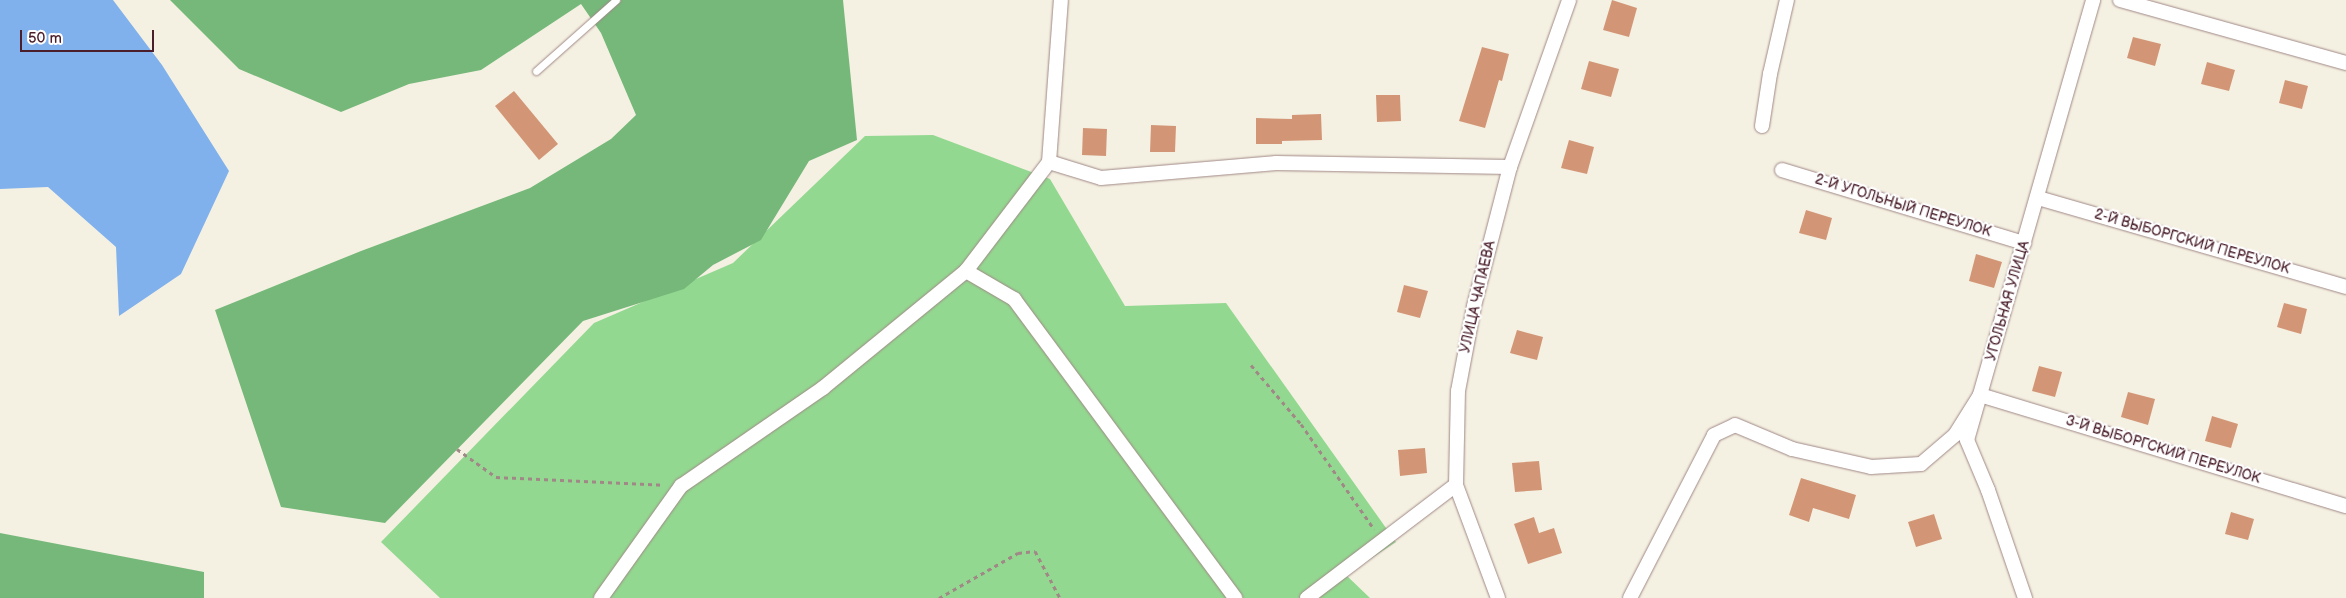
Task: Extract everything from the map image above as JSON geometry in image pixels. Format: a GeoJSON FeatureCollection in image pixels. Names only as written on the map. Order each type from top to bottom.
{"type":"FeatureCollection","features":[{"type":"Feature","properties":{"kind":"street"},"geometry":{"type":"LineString","coordinates":[[600,598],[681,486],[823,388],[966,271],[1049,162],[1061,0]]}},
{"type":"Feature","properties":{"kind":"street","name":"УЛИЦА ЧАПАЕВА"},"geometry":{"type":"LineString","coordinates":[[1498,598],[1456,485],[1458,391],[1474,306],[1510,167],[1569,0]]}},
{"type":"Feature","properties":{"kind":"street"},"geometry":{"type":"LineString","coordinates":[[1762,126],[1770,74],[1787,0]]}},
{"type":"Feature","properties":{"kind":"street","name":"УГОЛЬНАЯ УЛИЦА"},"geometry":{"type":"LineString","coordinates":[[2025,598],[1988,490],[1968,440],[2038,198],[2092,0]]}},
{"type":"Feature","properties":{"kind":"street"},"geometry":{"type":"LineString","coordinates":[[2120,0],[2346,63]]}},
{"type":"Feature","properties":{"kind":"street"},"geometry":{"type":"LineString","coordinates":[[1049,162],[1101,178],[1276,163],[1510,167]]}},
{"type":"Feature","properties":{"kind":"street","name":"2-Й УГОЛЬНЫЙ ПЕРЕУЛОК"},"geometry":{"type":"LineString","coordinates":[[1782,170],[2024,243]]}},
{"type":"Feature","properties":{"kind":"street","name":"2-Й ВЫБОРГСКИЙ ПЕРЕУЛОК"},"geometry":{"type":"LineString","coordinates":[[2038,198],[2346,287]]}},
{"type":"Feature","properties":{"kind":"street"},"geometry":{"type":"LineString","coordinates":[[966,271],[1014,299],[1235,598]]}},
{"type":"Feature","properties":{"kind":"street"},"geometry":{"type":"LineString","coordinates":[[1630,598],[1714,435],[1735,425],[1792,449],[1871,467],[1921,464],[1955,435],[1980,395]]}},
{"type":"Feature","properties":{"kind":"street","name":"3-Й ВЫБОРГСКИЙ ПЕРЕУЛОК"},"geometry":{"type":"LineString","coordinates":[[1980,395],[2346,506]]}},
{"type":"Feature","properties":{"kind":"street"},"geometry":{"type":"LineString","coordinates":[[1307,598],[1456,485]]}},
{"type":"Feature","properties":{"kind":"lane"},"geometry":{"type":"LineString","coordinates":[[536,71],[616,0]]}},
{"type":"Feature","properties":{"kind":"path"},"geometry":{"type":"LineString","coordinates":[[1251,365],[1301,424],[1382,541]]}},
{"type":"Feature","properties":{"kind":"path"},"geometry":{"type":"LineString","coordinates":[[457,448],[496,477],[681,486]]}},
{"type":"Feature","properties":{"kind":"path"},"geometry":{"type":"LineString","coordinates":[[939,598],[1018,553],[1035,552],[1060,598]]}},
{"type":"Feature","properties":{"kind":"green space"},"geometry":{"type":"Polygon","coordinates":[[[170,0],[843,0],[857,140],[809,161],[761,240],[713,265],[684,289],[583,321],[385,523],[281,507],[215,310],[361,251],[530,188],[611,139],[636,115],[601,33],[581,4],[481,70],[409,84],[341,112],[239,69],[170,0]]]}},
{"type":"Feature","properties":{"kind":"green space"},"geometry":{"type":"Polygon","coordinates":[[[933,135],[1050,179],[1125,306],[1226,303],[1396,542],[1346,575],[1370,598],[440,598],[381,542],[594,323],[733,263],[865,136],[933,135]]]}},
{"type":"Feature","properties":{"kind":"green space"},"geometry":{"type":"Polygon","coordinates":[[[0,533],[204,572],[204,598],[0,598],[0,533]]]}},
{"type":"Feature","properties":{"kind":"water"},"geometry":{"type":"Polygon","coordinates":[[[0,0],[113,0],[162,65],[229,171],[181,274],[119,316],[116,247],[48,187],[0,189],[0,0]]]}},
{"type":"Feature","properties":{"kind":"building"},"geometry":{"type":"Polygon","coordinates":[[[1612,0],[1637,8],[1629,37],[1603,30],[1612,0]]]}},
{"type":"Feature","properties":{"kind":"building"},"geometry":{"type":"Polygon","coordinates":[[[2133,37],[2161,44],[2155,66],[2127,58],[2133,37]]]}},
{"type":"Feature","properties":{"kind":"building"},"geometry":{"type":"Polygon","coordinates":[[[1482,47],[1509,54],[1502,81],[1499,80],[1485,128],[1459,121],[1482,47]]]}},
{"type":"Feature","properties":{"kind":"building"},"geometry":{"type":"Polygon","coordinates":[[[1589,61],[1619,69],[1611,97],[1581,89],[1589,61]]]}},
{"type":"Feature","properties":{"kind":"building"},"geometry":{"type":"Polygon","coordinates":[[[2207,62],[2235,70],[2229,91],[2201,84],[2207,62]]]}},
{"type":"Feature","properties":{"kind":"building"},"geometry":{"type":"Polygon","coordinates":[[[2285,80],[2308,86],[2302,109],[2279,103],[2285,80]]]}},
{"type":"Feature","properties":{"kind":"building"},"geometry":{"type":"Polygon","coordinates":[[[514,91],[558,144],[539,160],[495,106],[514,91]]]}},
{"type":"Feature","properties":{"kind":"building"},"geometry":{"type":"Polygon","coordinates":[[[1376,95],[1400,95],[1401,121],[1377,122],[1376,95]]]}},
{"type":"Feature","properties":{"kind":"building"},"geometry":{"type":"Polygon","coordinates":[[[1321,114],[1322,140],[1282,141],[1282,144],[1256,144],[1256,118],[1292,119],[1292,115],[1321,114]]]}},
{"type":"Feature","properties":{"kind":"building"},"geometry":{"type":"Polygon","coordinates":[[[1151,125],[1176,126],[1175,152],[1150,152],[1151,125]]]}},
{"type":"Feature","properties":{"kind":"building"},"geometry":{"type":"Polygon","coordinates":[[[1083,128],[1107,129],[1106,156],[1082,155],[1083,128]]]}},
{"type":"Feature","properties":{"kind":"building"},"geometry":{"type":"Polygon","coordinates":[[[1569,140],[1594,147],[1587,174],[1561,168],[1569,140]]]}},
{"type":"Feature","properties":{"kind":"building"},"geometry":{"type":"Polygon","coordinates":[[[1806,210],[1832,218],[1826,240],[1799,233],[1806,210]]]}},
{"type":"Feature","properties":{"kind":"building"},"geometry":{"type":"Polygon","coordinates":[[[1976,254],[2002,262],[1994,288],[1969,281],[1976,254]]]}},
{"type":"Feature","properties":{"kind":"building"},"geometry":{"type":"Polygon","coordinates":[[[1404,285],[1428,291],[1420,318],[1397,312],[1404,285]]]}},
{"type":"Feature","properties":{"kind":"building"},"geometry":{"type":"Polygon","coordinates":[[[2284,303],[2307,309],[2301,334],[2277,327],[2284,303]]]}},
{"type":"Feature","properties":{"kind":"building"},"geometry":{"type":"Polygon","coordinates":[[[1517,330],[1543,337],[1537,360],[1510,353],[1517,330]]]}},
{"type":"Feature","properties":{"kind":"building"},"geometry":{"type":"Polygon","coordinates":[[[2039,366],[2062,372],[2055,397],[2032,391],[2039,366]]]}},
{"type":"Feature","properties":{"kind":"building"},"geometry":{"type":"Polygon","coordinates":[[[2128,392],[2155,399],[2148,425],[2121,417],[2128,392]]]}},
{"type":"Feature","properties":{"kind":"building"},"geometry":{"type":"Polygon","coordinates":[[[2212,416],[2238,424],[2231,448],[2205,441],[2212,416]]]}},
{"type":"Feature","properties":{"kind":"building"},"geometry":{"type":"Polygon","coordinates":[[[1425,448],[1427,473],[1400,476],[1398,450],[1425,448]]]}},
{"type":"Feature","properties":{"kind":"building"},"geometry":{"type":"Polygon","coordinates":[[[1539,461],[1542,490],[1515,492],[1512,463],[1539,461]]]}},
{"type":"Feature","properties":{"kind":"building"},"geometry":{"type":"Polygon","coordinates":[[[1801,478],[1856,495],[1849,519],[1813,508],[1809,522],[1789,515],[1801,478]]]}},
{"type":"Feature","properties":{"kind":"building"},"geometry":{"type":"Polygon","coordinates":[[[2231,512],[2254,519],[2248,540],[2225,534],[2231,512]]]}},
{"type":"Feature","properties":{"kind":"building"},"geometry":{"type":"Polygon","coordinates":[[[1934,514],[1942,539],[1916,547],[1908,522],[1934,514]]]}},
{"type":"Feature","properties":{"kind":"building"},"geometry":{"type":"Polygon","coordinates":[[[1534,517],[1539,533],[1554,528],[1562,553],[1528,564],[1514,524],[1534,517]]]}}]}
